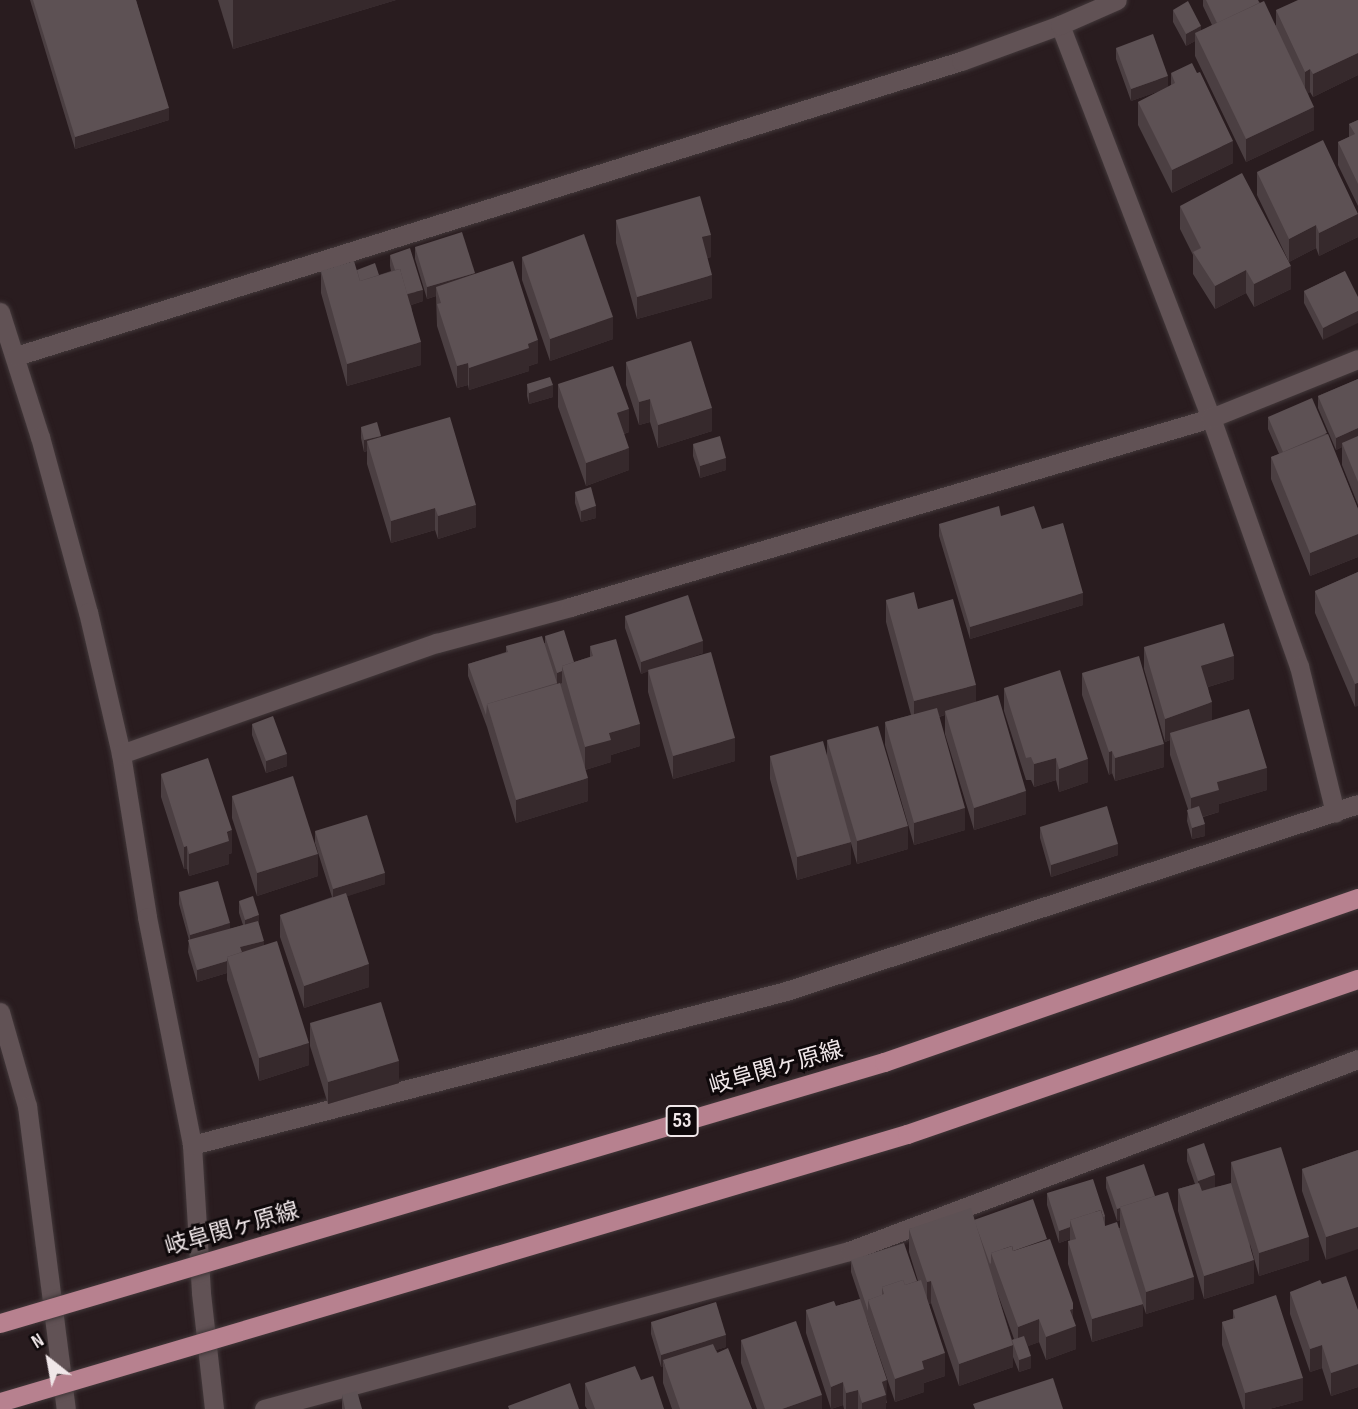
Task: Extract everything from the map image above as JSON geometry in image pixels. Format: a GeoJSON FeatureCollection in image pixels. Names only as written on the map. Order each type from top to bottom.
{"type":"FeatureCollection","features":[{"type":"Feature","properties":{"kind":"main road","name":"岐阜関ヶ原線"},"geometry":{"type":"LineString","coordinates":[[0,1323],[884,1062],[1358,898]]}},
{"type":"Feature","properties":{"kind":"main road"},"geometry":{"type":"LineString","coordinates":[[0,1402],[907,1134],[1358,979]]}},
{"type":"Feature","properties":{"kind":"street"},"geometry":{"type":"LineString","coordinates":[[16,356],[961,61],[1060,25],[1117,0]]}},
{"type":"Feature","properties":{"kind":"street"},"geometry":{"type":"LineString","coordinates":[[1060,25],[1211,418],[1300,667],[1335,813]]}},
{"type":"Feature","properties":{"kind":"street"},"geometry":{"type":"LineString","coordinates":[[0,312],[16,356],[88,612],[121,754],[147,917],[192,1145],[201,1293],[214,1409]]}},
{"type":"Feature","properties":{"kind":"street"},"geometry":{"type":"LineString","coordinates":[[121,754],[437,643],[583,604],[1211,418],[1358,359]]}},
{"type":"Feature","properties":{"kind":"street"},"geometry":{"type":"LineString","coordinates":[[192,1145],[786,990],[1358,804]]}},
{"type":"Feature","properties":{"kind":"street"},"geometry":{"type":"LineString","coordinates":[[0,1012],[27,1106],[66,1409]]}},
{"type":"Feature","properties":{"kind":"street"},"geometry":{"type":"LineString","coordinates":[[264,1409],[849,1251],[1358,1059]]}},
{"type":"Feature","properties":{"kind":"building"},"geometry":{"type":"Polygon","coordinates":[[[33,0],[136,0],[169,108],[75,137],[33,0]]]}},
{"type":"Feature","properties":{"kind":"building"},"geometry":{"type":"Polygon","coordinates":[[[1206,0],[1258,0],[1259,3],[1217,23],[1206,0]]]}},
{"type":"Feature","properties":{"kind":"building"},"geometry":{"type":"Polygon","coordinates":[[[1298,0],[1358,0],[1358,53],[1313,74],[1310,69],[1305,72],[1276,10],[1298,0]]]}},
{"type":"Feature","properties":{"kind":"building"},"geometry":{"type":"Polygon","coordinates":[[[1188,1],[1201,26],[1186,34],[1173,10],[1188,1]]]}},
{"type":"Feature","properties":{"kind":"building"},"geometry":{"type":"Polygon","coordinates":[[[1264,1],[1314,107],[1246,139],[1195,33],[1264,1]]]}},
{"type":"Feature","properties":{"kind":"building"},"geometry":{"type":"Polygon","coordinates":[[[1153,34],[1168,76],[1131,89],[1116,48],[1153,34]]]}},
{"type":"Feature","properties":{"kind":"building"},"geometry":{"type":"Polygon","coordinates":[[[1192,63],[1197,73],[1200,72],[1233,141],[1172,170],[1138,102],[1175,83],[1171,73],[1192,63]]]}},
{"type":"Feature","properties":{"kind":"building"},"geometry":{"type":"Polygon","coordinates":[[[1358,120],[1358,184],[1338,142],[1355,134],[1349,124],[1358,120]]]}},
{"type":"Feature","properties":{"kind":"building"},"geometry":{"type":"Polygon","coordinates":[[[1323,140],[1358,214],[1319,233],[1316,225],[1289,239],[1257,172],[1323,140]]]}},
{"type":"Feature","properties":{"kind":"building"},"geometry":{"type":"Polygon","coordinates":[[[1242,173],[1291,266],[1254,284],[1246,270],[1215,286],[1193,252],[1201,248],[1180,206],[1242,173]]]}},
{"type":"Feature","properties":{"kind":"building"},"geometry":{"type":"Polygon","coordinates":[[[700,196],[711,235],[702,237],[712,275],[637,297],[616,220],[700,196]]]}},
{"type":"Feature","properties":{"kind":"building"},"geometry":{"type":"Polygon","coordinates":[[[462,232],[475,273],[427,287],[415,247],[462,232]]]}},
{"type":"Feature","properties":{"kind":"building"},"geometry":{"type":"Polygon","coordinates":[[[584,234],[613,317],[550,339],[522,257],[584,234]]]}},
{"type":"Feature","properties":{"kind":"building"},"geometry":{"type":"Polygon","coordinates":[[[410,248],[423,290],[407,294],[400,269],[395,270],[390,255],[410,248]]]}},
{"type":"Feature","properties":{"kind":"building"},"geometry":{"type":"Polygon","coordinates":[[[354,261],[360,281],[400,269],[421,342],[347,364],[321,271],[354,261]]]}},
{"type":"Feature","properties":{"kind":"building"},"geometry":{"type":"Polygon","coordinates":[[[513,261],[538,340],[528,344],[529,348],[469,368],[468,363],[457,366],[437,304],[441,303],[436,287],[513,261]]]}},
{"type":"Feature","properties":{"kind":"building"},"geometry":{"type":"Polygon","coordinates":[[[375,263],[379,275],[360,281],[357,270],[375,263]]]}},
{"type":"Feature","properties":{"kind":"building"},"geometry":{"type":"Polygon","coordinates":[[[1345,271],[1358,297],[1358,311],[1323,328],[1304,291],[1345,271]]]}},
{"type":"Feature","properties":{"kind":"building"},"geometry":{"type":"Polygon","coordinates":[[[691,341],[712,408],[658,425],[650,399],[639,402],[626,362],[691,341]]]}},
{"type":"Feature","properties":{"kind":"building"},"geometry":{"type":"Polygon","coordinates":[[[613,366],[629,409],[617,413],[629,448],[586,463],[558,384],[613,366]]]}},
{"type":"Feature","properties":{"kind":"building"},"geometry":{"type":"Polygon","coordinates":[[[550,377],[553,385],[529,393],[527,384],[550,377]]]}},
{"type":"Feature","properties":{"kind":"building"},"geometry":{"type":"Polygon","coordinates":[[[1358,379],[1358,428],[1336,438],[1318,396],[1358,379]]]}},
{"type":"Feature","properties":{"kind":"building"},"geometry":{"type":"Polygon","coordinates":[[[1312,398],[1327,433],[1283,452],[1268,417],[1312,398]]]}},
{"type":"Feature","properties":{"kind":"building"},"geometry":{"type":"Polygon","coordinates":[[[450,417],[476,505],[438,516],[435,508],[391,521],[367,441],[450,417]]]}},
{"type":"Feature","properties":{"kind":"building"},"geometry":{"type":"Polygon","coordinates":[[[377,422],[381,436],[364,440],[361,427],[377,422]]]}},
{"type":"Feature","properties":{"kind":"building"},"geometry":{"type":"Polygon","coordinates":[[[1328,434],[1358,509],[1358,534],[1310,553],[1271,457],[1328,434]]]}},
{"type":"Feature","properties":{"kind":"building"},"geometry":{"type":"Polygon","coordinates":[[[720,436],[726,458],[700,466],[693,444],[720,436]]]}},
{"type":"Feature","properties":{"kind":"building"},"geometry":{"type":"Polygon","coordinates":[[[1358,436],[1358,482],[1342,443],[1358,436]]]}},
{"type":"Feature","properties":{"kind":"building"},"geometry":{"type":"Polygon","coordinates":[[[591,487],[596,506],[581,511],[575,492],[591,487]]]}},
{"type":"Feature","properties":{"kind":"building"},"geometry":{"type":"Polygon","coordinates":[[[999,506],[1001,516],[1034,506],[1042,529],[1063,523],[1083,593],[970,627],[939,524],[999,506]]]}},
{"type":"Feature","properties":{"kind":"building"},"geometry":{"type":"Polygon","coordinates":[[[1358,572],[1358,683],[1355,684],[1315,591],[1358,572]]]}},
{"type":"Feature","properties":{"kind":"building"},"geometry":{"type":"Polygon","coordinates":[[[914,592],[918,609],[953,599],[976,685],[914,701],[886,600],[914,592]]]}},
{"type":"Feature","properties":{"kind":"building"},"geometry":{"type":"Polygon","coordinates":[[[688,595],[703,641],[641,662],[625,616],[688,595]]]}},
{"type":"Feature","properties":{"kind":"building"},"geometry":{"type":"Polygon","coordinates":[[[1224,623],[1234,656],[1201,666],[1212,702],[1165,719],[1144,647],[1224,623]]]}},
{"type":"Feature","properties":{"kind":"building"},"geometry":{"type":"Polygon","coordinates":[[[564,630],[574,662],[562,666],[562,671],[557,673],[545,636],[564,630]]]}},
{"type":"Feature","properties":{"kind":"building"},"geometry":{"type":"Polygon","coordinates":[[[542,636],[557,683],[487,704],[486,715],[468,664],[508,652],[506,646],[542,636]]]}},
{"type":"Feature","properties":{"kind":"building"},"geometry":{"type":"Polygon","coordinates":[[[616,639],[640,724],[609,733],[611,740],[585,747],[562,666],[593,656],[590,646],[616,639]]]}},
{"type":"Feature","properties":{"kind":"building"},"geometry":{"type":"Polygon","coordinates":[[[711,652],[735,738],[673,756],[648,670],[711,652]]]}},
{"type":"Feature","properties":{"kind":"building"},"geometry":{"type":"Polygon","coordinates":[[[1139,656],[1164,744],[1115,758],[1112,751],[1109,752],[1082,673],[1139,656]]]}},
{"type":"Feature","properties":{"kind":"building"},"geometry":{"type":"Polygon","coordinates":[[[1060,670],[1088,759],[1059,769],[1056,758],[1034,764],[1031,757],[1026,758],[1004,688],[1060,670]]]}},
{"type":"Feature","properties":{"kind":"building"},"geometry":{"type":"Polygon","coordinates":[[[560,683],[588,778],[516,800],[487,704],[560,683]]]}},
{"type":"Feature","properties":{"kind":"building"},"geometry":{"type":"Polygon","coordinates":[[[998,695],[1026,791],[974,808],[945,711],[998,695]]]}},
{"type":"Feature","properties":{"kind":"building"},"geometry":{"type":"Polygon","coordinates":[[[937,708],[965,808],[914,823],[885,722],[937,708]]]}},
{"type":"Feature","properties":{"kind":"building"},"geometry":{"type":"Polygon","coordinates":[[[1249,709],[1267,768],[1217,782],[1219,790],[1191,798],[1170,733],[1249,709]]]}},
{"type":"Feature","properties":{"kind":"building"},"geometry":{"type":"Polygon","coordinates":[[[273,716],[287,754],[266,761],[252,724],[273,716]]]}},
{"type":"Feature","properties":{"kind":"building"},"geometry":{"type":"Polygon","coordinates":[[[878,726],[908,826],[857,841],[827,740],[878,726]]]}},
{"type":"Feature","properties":{"kind":"building"},"geometry":{"type":"Polygon","coordinates":[[[823,741],[851,842],[797,857],[770,756],[823,741]]]}},
{"type":"Feature","properties":{"kind":"building"},"geometry":{"type":"Polygon","coordinates":[[[208,758],[232,830],[227,832],[229,841],[189,854],[187,846],[184,847],[161,774],[208,758]]]}},
{"type":"Feature","properties":{"kind":"building"},"geometry":{"type":"Polygon","coordinates":[[[293,776],[318,854],[257,873],[232,796],[293,776]]]}},
{"type":"Feature","properties":{"kind":"building"},"geometry":{"type":"Polygon","coordinates":[[[1107,806],[1118,844],[1051,865],[1040,827],[1107,806]]]}},
{"type":"Feature","properties":{"kind":"building"},"geometry":{"type":"Polygon","coordinates":[[[1199,806],[1205,824],[1192,828],[1187,810],[1199,806]]]}},
{"type":"Feature","properties":{"kind":"building"},"geometry":{"type":"Polygon","coordinates":[[[367,815],[385,873],[333,889],[315,831],[367,815]]]}},
{"type":"Feature","properties":{"kind":"building"},"geometry":{"type":"Polygon","coordinates":[[[218,881],[230,923],[190,935],[179,892],[218,881]]]}},
{"type":"Feature","properties":{"kind":"building"},"geometry":{"type":"Polygon","coordinates":[[[346,893],[369,964],[304,986],[280,915],[346,893]]]}},
{"type":"Feature","properties":{"kind":"building"},"geometry":{"type":"Polygon","coordinates":[[[253,896],[259,915],[245,920],[239,901],[253,896]]]}},
{"type":"Feature","properties":{"kind":"building"},"geometry":{"type":"Polygon","coordinates":[[[258,921],[264,941],[240,947],[242,952],[227,957],[227,961],[197,970],[188,940],[258,921]]]}},
{"type":"Feature","properties":{"kind":"building"},"geometry":{"type":"Polygon","coordinates":[[[277,941],[309,1043],[259,1058],[227,957],[277,941]]]}},
{"type":"Feature","properties":{"kind":"building"},"geometry":{"type":"Polygon","coordinates":[[[381,1002],[399,1061],[328,1082],[310,1023],[381,1002]]]}},
{"type":"Feature","properties":{"kind":"building"},"geometry":{"type":"Polygon","coordinates":[[[1204,1143],[1215,1175],[1198,1181],[1187,1149],[1204,1143]]]}},
{"type":"Feature","properties":{"kind":"building"},"geometry":{"type":"Polygon","coordinates":[[[1281,1147],[1309,1237],[1259,1253],[1231,1162],[1281,1147]]]}},
{"type":"Feature","properties":{"kind":"building"},"geometry":{"type":"Polygon","coordinates":[[[1358,1150],[1358,1227],[1326,1237],[1302,1169],[1358,1150]]]}},
{"type":"Feature","properties":{"kind":"building"},"geometry":{"type":"Polygon","coordinates":[[[1144,1164],[1155,1196],[1117,1209],[1106,1177],[1144,1164]]]}},
{"type":"Feature","properties":{"kind":"building"},"geometry":{"type":"Polygon","coordinates":[[[1093,1179],[1105,1216],[1103,1217],[1101,1210],[1070,1220],[1070,1227],[1059,1231],[1047,1193],[1093,1179]]]}},
{"type":"Feature","properties":{"kind":"building"},"geometry":{"type":"Polygon","coordinates":[[[1199,1183],[1202,1191],[1231,1183],[1254,1260],[1204,1276],[1178,1189],[1199,1183]]]}},
{"type":"Feature","properties":{"kind":"building"},"geometry":{"type":"Polygon","coordinates":[[[1168,1192],[1194,1277],[1146,1292],[1120,1207],[1168,1192]]]}},
{"type":"Feature","properties":{"kind":"building"},"geometry":{"type":"Polygon","coordinates":[[[1033,1199],[1047,1239],[1013,1251],[1012,1246],[991,1253],[990,1264],[974,1220],[1033,1199]]]}},
{"type":"Feature","properties":{"kind":"building"},"geometry":{"type":"Polygon","coordinates":[[[971,1208],[1013,1345],[959,1364],[931,1281],[927,1282],[909,1229],[971,1208]]]}},
{"type":"Feature","properties":{"kind":"building"},"geometry":{"type":"Polygon","coordinates":[[[1101,1210],[1105,1226],[1117,1222],[1143,1304],[1092,1319],[1068,1241],[1076,1239],[1070,1220],[1101,1210]]]}},
{"type":"Feature","properties":{"kind":"building"},"geometry":{"type":"Polygon","coordinates":[[[1050,1239],[1073,1303],[1073,1309],[1070,1310],[1076,1326],[1046,1337],[1039,1319],[1018,1327],[991,1253],[1012,1246],[1013,1251],[1050,1239]]]}},
{"type":"Feature","properties":{"kind":"building"},"geometry":{"type":"Polygon","coordinates":[[[904,1243],[917,1281],[905,1285],[903,1280],[882,1287],[882,1295],[868,1300],[868,1311],[851,1260],[904,1243]]]}},
{"type":"Feature","properties":{"kind":"building"},"geometry":{"type":"Polygon","coordinates":[[[1346,1276],[1358,1310],[1358,1364],[1331,1373],[1322,1345],[1310,1349],[1290,1292],[1320,1280],[1322,1284],[1346,1276]]]}},
{"type":"Feature","properties":{"kind":"building"},"geometry":{"type":"Polygon","coordinates":[[[903,1280],[905,1285],[921,1280],[945,1353],[922,1361],[924,1369],[895,1379],[868,1300],[884,1294],[882,1287],[903,1280]]]}},
{"type":"Feature","properties":{"kind":"building"},"geometry":{"type":"Polygon","coordinates":[[[1276,1295],[1303,1378],[1245,1393],[1222,1322],[1235,1318],[1233,1310],[1276,1295]]]}},
{"type":"Feature","properties":{"kind":"building"},"geometry":{"type":"Polygon","coordinates":[[[860,1299],[887,1380],[882,1382],[886,1395],[862,1403],[858,1390],[846,1393],[843,1382],[831,1387],[806,1310],[834,1301],[836,1306],[860,1299]]]}},
{"type":"Feature","properties":{"kind":"building"},"geometry":{"type":"Polygon","coordinates":[[[716,1302],[726,1335],[661,1355],[651,1322],[716,1302]]]}},
{"type":"Feature","properties":{"kind":"building"},"geometry":{"type":"Polygon","coordinates":[[[796,1321],[822,1395],[782,1409],[765,1409],[741,1340],[796,1321]]]}},
{"type":"Feature","properties":{"kind":"building"},"geometry":{"type":"Polygon","coordinates":[[[1024,1336],[1031,1356],[1019,1360],[1012,1340],[1024,1336]]]}},
{"type":"Feature","properties":{"kind":"building"},"geometry":{"type":"Polygon","coordinates":[[[713,1344],[717,1353],[728,1348],[752,1409],[680,1409],[663,1360],[713,1344]]]}},
{"type":"Feature","properties":{"kind":"building"},"geometry":{"type":"Polygon","coordinates":[[[635,1366],[641,1380],[653,1376],[664,1409],[595,1409],[585,1383],[635,1366]]]}},
{"type":"Feature","properties":{"kind":"building"},"geometry":{"type":"Polygon","coordinates":[[[1053,1378],[1063,1409],[975,1409],[973,1404],[1053,1378]]]}},
{"type":"Feature","properties":{"kind":"building"},"geometry":{"type":"Polygon","coordinates":[[[570,1383],[579,1409],[509,1409],[508,1406],[570,1383]]]}},
{"type":"Feature","properties":{"kind":"building"},"geometry":{"type":"Polygon","coordinates":[[[357,1391],[362,1409],[345,1409],[342,1395],[357,1391]]]}}]}
